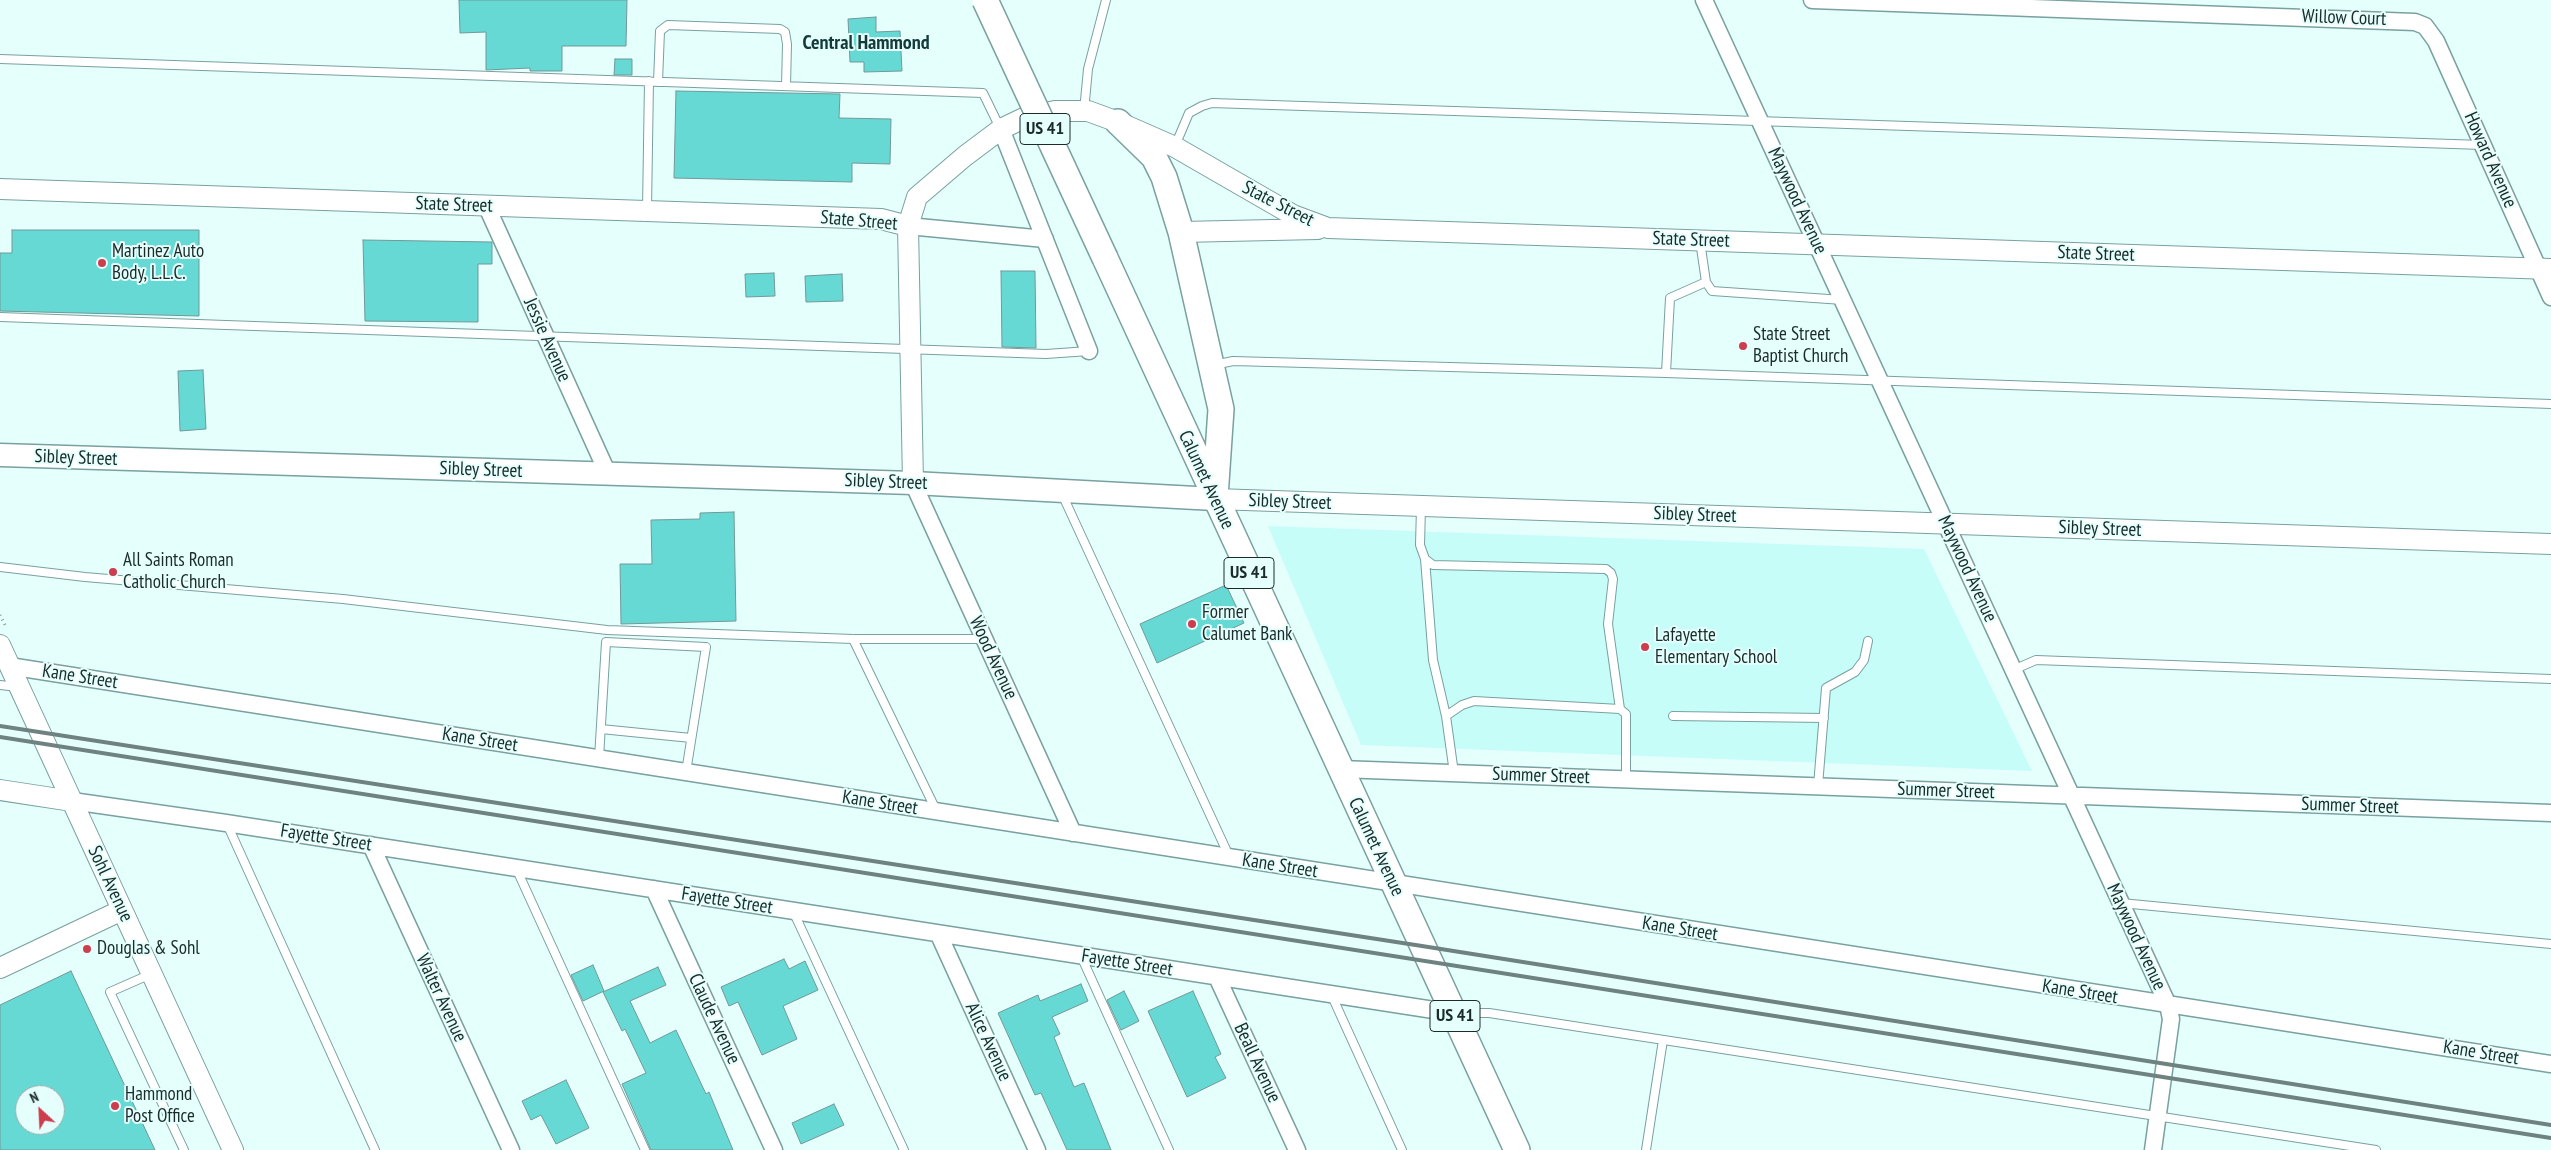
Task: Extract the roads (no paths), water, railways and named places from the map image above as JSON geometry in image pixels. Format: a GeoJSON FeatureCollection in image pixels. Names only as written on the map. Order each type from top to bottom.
{"type":"FeatureCollection","features":[{"type":"Feature","properties":{"kind":"main road","name":"Calumet Avenue"},"geometry":{"type":"LineString","coordinates":[[985,0],[1517,1150]]}},
{"type":"Feature","properties":{"kind":"main road"},"geometry":{"type":"LineString","coordinates":[[1118,122],[1154,157],[1164,177],[1181,232],[1221,409],[1215,499]]}},
{"type":"Feature","properties":{"kind":"main road","name":"Sibley Street"},"geometry":{"type":"LineString","coordinates":[[0,456],[913,482],[1215,499]]}},
{"type":"Feature","properties":{"kind":"street","name":"Maywood Avenue"},"geometry":{"type":"LineString","coordinates":[[1704,0],[2168,1005],[2171,1020],[2153,1150]]}},
{"type":"Feature","properties":{"kind":"street","name":"Willow Court"},"geometry":{"type":"LineString","coordinates":[[1812,0],[2404,20],[2425,26]]}},
{"type":"Feature","properties":{"kind":"street","name":"Howard Avenue"},"geometry":{"type":"LineString","coordinates":[[2425,26],[2436,41],[2483,145],[2545,269],[2551,297]]}},
{"type":"Feature","properties":{"kind":"street","name":"State Street"},"geometry":{"type":"LineString","coordinates":[[908,226],[917,196],[1001,129],[1024,118],[1055,111],[1084,111],[1118,122],[1174,148],[1293,215],[1328,228],[2545,269]]}},
{"type":"Feature","properties":{"kind":"street"},"geometry":{"type":"LineString","coordinates":[[1001,129],[1089,351]]}},
{"type":"Feature","properties":{"kind":"street","name":"State Street"},"geometry":{"type":"LineString","coordinates":[[0,189],[881,219],[908,226],[1045,239]]}},
{"type":"Feature","properties":{"kind":"street","name":"Jessie Avenue"},"geometry":{"type":"LineString","coordinates":[[487,207],[608,474]]}},
{"type":"Feature","properties":{"kind":"street"},"geometry":{"type":"LineString","coordinates":[[908,226],[913,482]]}},
{"type":"Feature","properties":{"kind":"street"},"geometry":{"type":"LineString","coordinates":[[1181,232],[1328,228]]}},
{"type":"Feature","properties":{"kind":"street","name":"Wood Avenue"},"geometry":{"type":"LineString","coordinates":[[913,482],[1073,833]]}},
{"type":"Feature","properties":{"kind":"street","name":"Sibley Street"},"geometry":{"type":"LineString","coordinates":[[1215,499],[2551,544]]}},
{"type":"Feature","properties":{"kind":"street","name":"Sohl Avenue"},"geometry":{"type":"LineString","coordinates":[[0,645],[10,666],[10,686],[72,801],[233,1150]]}},
{"type":"Feature","properties":{"kind":"street","name":"Kane Street"},"geometry":{"type":"LineString","coordinates":[[10,666],[2551,1064]]}},
{"type":"Feature","properties":{"kind":"street","name":"Summer Street"},"geometry":{"type":"LineString","coordinates":[[1340,769],[2551,813]]}},
{"type":"Feature","properties":{"kind":"street","name":"Fayette Street"},"geometry":{"type":"LineString","coordinates":[[0,790],[226,822],[938,935],[1453,1013]]}},
{"type":"Feature","properties":{"kind":"street","name":"Walter Avenue"},"geometry":{"type":"LineString","coordinates":[[371,846],[511,1150]]}},
{"type":"Feature","properties":{"kind":"street","name":"Claude Avenue"},"geometry":{"type":"LineString","coordinates":[[654,889],[774,1150]]}},
{"type":"Feature","properties":{"kind":"street"},"geometry":{"type":"LineString","coordinates":[[0,968],[122,910]]}},
{"type":"Feature","properties":{"kind":"street","name":"Alice Avenue"},"geometry":{"type":"LineString","coordinates":[[938,935],[1037,1150]]}},
{"type":"Feature","properties":{"kind":"street","name":"Beall Avenue"},"geometry":{"type":"LineString","coordinates":[[1218,977],[1297,1150]]}},
{"type":"Feature","properties":{"kind":"lane"},"geometry":{"type":"LineString","coordinates":[[1084,111],[1088,69],[1106,0]]}},
{"type":"Feature","properties":{"kind":"lane"},"geometry":{"type":"LineString","coordinates":[[658,82],[660,31],[668,25],[780,29],[785,32],[787,44],[786,86]]}},
{"type":"Feature","properties":{"kind":"lane"},"geometry":{"type":"LineString","coordinates":[[0,59],[983,93],[1001,129]]}},
{"type":"Feature","properties":{"kind":"lane"},"geometry":{"type":"LineString","coordinates":[[647,212],[649,81]]}},
{"type":"Feature","properties":{"kind":"lane"},"geometry":{"type":"LineString","coordinates":[[1174,148],[1189,113],[1202,106],[1212,104],[2483,145]]}},
{"type":"Feature","properties":{"kind":"lane"},"geometry":{"type":"LineString","coordinates":[[1700,241],[1706,282],[1712,291],[1842,300]]}},
{"type":"Feature","properties":{"kind":"lane"},"geometry":{"type":"LineString","coordinates":[[1666,373],[1670,298],[1706,282]]}},
{"type":"Feature","properties":{"kind":"lane"},"geometry":{"type":"LineString","coordinates":[[0,317],[911,350],[1046,354],[1089,351]]}},
{"type":"Feature","properties":{"kind":"lane"},"geometry":{"type":"LineString","coordinates":[[1211,366],[1233,361],[1666,373],[2551,404]]}},
{"type":"Feature","properties":{"kind":"lane"},"geometry":{"type":"LineString","coordinates":[[1060,491],[1230,858]]}},
{"type":"Feature","properties":{"kind":"lane"},"geometry":{"type":"LineString","coordinates":[[1421,506],[1420,545],[1425,559],[1433,660],[1446,716],[1454,773]]}},
{"type":"Feature","properties":{"kind":"lane"},"geometry":{"type":"LineString","coordinates":[[1425,559],[1433,565],[1440,567],[1606,569],[1611,573],[1613,579],[1608,624],[1620,709]]}},
{"type":"Feature","properties":{"kind":"lane"},"geometry":{"type":"LineString","coordinates":[[0,567],[85,577],[343,599],[607,630],[853,639],[984,639]]}},
{"type":"Feature","properties":{"kind":"lane"},"geometry":{"type":"LineString","coordinates":[[599,758],[607,630]]}},
{"type":"Feature","properties":{"kind":"lane"},"geometry":{"type":"LineString","coordinates":[[686,772],[708,633]]}},
{"type":"Feature","properties":{"kind":"lane"},"geometry":{"type":"LineString","coordinates":[[853,639],[937,811]]}},
{"type":"Feature","properties":{"kind":"lane"},"geometry":{"type":"LineString","coordinates":[[1818,786],[1826,688],[1855,672],[1864,660],[1868,641]]}},
{"type":"Feature","properties":{"kind":"lane"},"geometry":{"type":"LineString","coordinates":[[606,642],[706,647]]}},
{"type":"Feature","properties":{"kind":"lane"},"geometry":{"type":"LineString","coordinates":[[2013,670],[2036,660],[2551,678]]}},
{"type":"Feature","properties":{"kind":"lane"},"geometry":{"type":"LineString","coordinates":[[1446,716],[1462,705],[1474,701],[1620,709],[1626,714],[1626,779]]}},
{"type":"Feature","properties":{"kind":"lane"},"geometry":{"type":"LineString","coordinates":[[1672,716],[1824,718]]}},
{"type":"Feature","properties":{"kind":"lane"},"geometry":{"type":"LineString","coordinates":[[601,729],[691,738]]}},
{"type":"Feature","properties":{"kind":"lane"},"geometry":{"type":"LineString","coordinates":[[226,822],[376,1150]]}},
{"type":"Feature","properties":{"kind":"lane"},"geometry":{"type":"LineString","coordinates":[[516,868],[645,1150]]}},
{"type":"Feature","properties":{"kind":"lane"},"geometry":{"type":"LineString","coordinates":[[2121,903],[2551,944]]}},
{"type":"Feature","properties":{"kind":"lane"},"geometry":{"type":"LineString","coordinates":[[793,911],[904,1150]]}},
{"type":"Feature","properties":{"kind":"lane"},"geometry":{"type":"LineString","coordinates":[[1081,956],[1168,1150]]}},
{"type":"Feature","properties":{"kind":"lane"},"geometry":{"type":"LineString","coordinates":[[151,974],[110,992],[184,1150]]}},
{"type":"Feature","properties":{"kind":"lane"},"geometry":{"type":"LineString","coordinates":[[1331,994],[1402,1150]]}},
{"type":"Feature","properties":{"kind":"lane"},"geometry":{"type":"LineString","coordinates":[[1453,1013],[1489,1013],[2376,1150]]}},
{"type":"Feature","properties":{"kind":"lane"},"geometry":{"type":"LineString","coordinates":[[1646,1150],[1663,1040]]}},
{"type":"Feature","properties":{"kind":"railway"},"geometry":{"type":"LineString","coordinates":[[0,726],[1422,946],[2551,1125]]}},
{"type":"Feature","properties":{"kind":"railway"},"geometry":{"type":"LineString","coordinates":[[0,737],[2551,1138]]}},
{"type":"Feature","properties":{"kind":"place","name":"Martinez Auto Body, L.L.C."},"geometry":{"type":"Point","coordinates":[102,263]}},
{"type":"Feature","properties":{"kind":"place","name":"State Street Baptist Church"},"geometry":{"type":"Point","coordinates":[1743,346]}},
{"type":"Feature","properties":{"kind":"place","name":"All Saints Roman Catholic Church"},"geometry":{"type":"Point","coordinates":[113,572]}},
{"type":"Feature","properties":{"kind":"place","name":"Former Calumet Bank"},"geometry":{"type":"Point","coordinates":[1192,624]}},
{"type":"Feature","properties":{"kind":"place","name":"Lafayette Elementary School"},"geometry":{"type":"Point","coordinates":[1645,647]}},
{"type":"Feature","properties":{"kind":"place","name":"Douglas & Sohl"},"geometry":{"type":"Point","coordinates":[87,949]}},
{"type":"Feature","properties":{"kind":"place","name":"Hammond Post Office"},"geometry":{"type":"Point","coordinates":[115,1106]}},
{"type":"Feature","properties":{"kind":"district","name":"Central Hammond"},"geometry":{"type":"Point","coordinates":[866,43]}}]}
